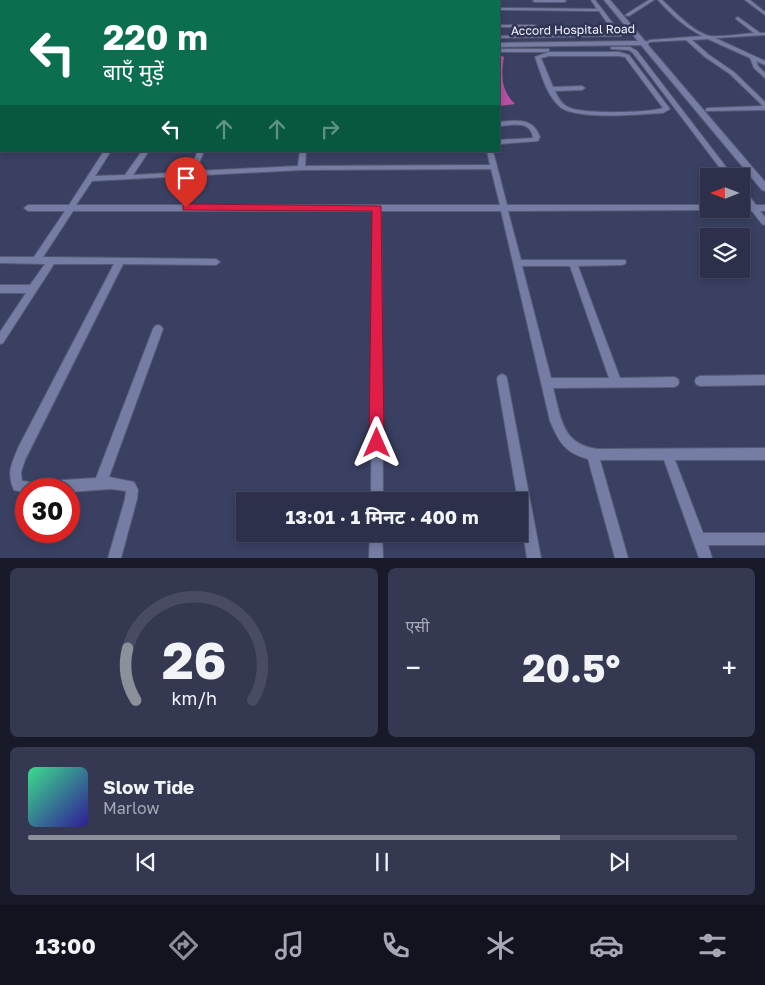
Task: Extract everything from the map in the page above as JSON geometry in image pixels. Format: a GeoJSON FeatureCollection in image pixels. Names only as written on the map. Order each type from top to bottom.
{"type":"FeatureCollection","features":[{"type":"Feature","properties":{"kind":"street"},"geometry":{"type":"LineString","coordinates":[[539,10],[534,0],[564,0],[569,10]]}},
{"type":"Feature","properties":{"kind":"street"},"geometry":{"type":"LineString","coordinates":[[500,38],[619,35],[593,0]]}},
{"type":"Feature","properties":{"kind":"street"},"geometry":{"type":"LineString","coordinates":[[607,0],[708,110],[765,177]]}},
{"type":"Feature","properties":{"kind":"street"},"geometry":{"type":"LineString","coordinates":[[614,0],[765,188]]}},
{"type":"Feature","properties":{"kind":"street"},"geometry":{"type":"LineString","coordinates":[[627,15],[652,0]]}},
{"type":"Feature","properties":{"kind":"street"},"geometry":{"type":"LineString","coordinates":[[660,0],[685,24],[708,38],[765,63]]}},
{"type":"Feature","properties":{"kind":"street"},"geometry":{"type":"LineString","coordinates":[[747,0],[765,14]]}},
{"type":"Feature","properties":{"kind":"street"},"geometry":{"type":"LineString","coordinates":[[500,9],[601,10]]}},
{"type":"Feature","properties":{"kind":"street"},"geometry":{"type":"LineString","coordinates":[[500,13],[527,13],[526,10]]}},
{"type":"Feature","properties":{"kind":"street"},"geometry":{"type":"LineString","coordinates":[[738,18],[758,34]]}},
{"type":"Feature","properties":{"kind":"street"},"geometry":{"type":"LineString","coordinates":[[531,20],[540,37]]}},
{"type":"Feature","properties":{"kind":"street"},"geometry":{"type":"LineString","coordinates":[[500,26],[534,26]]}},
{"type":"Feature","properties":{"kind":"street"},"geometry":{"type":"LineString","coordinates":[[500,44],[646,41],[765,34]]}},
{"type":"Feature","properties":{"kind":"street"},"geometry":{"type":"LineString","coordinates":[[688,39],[707,56],[732,73],[765,106]]}},
{"type":"Feature","properties":{"kind":"street"},"geometry":{"type":"LineString","coordinates":[[500,51],[630,49],[635,52],[724,168]]}},
{"type":"Feature","properties":{"kind":"street"},"geometry":{"type":"LineString","coordinates":[[623,54],[629,57],[647,82],[668,109],[573,112],[560,104],[539,56],[623,54]]}},
{"type":"Feature","properties":{"kind":"street"},"geometry":{"type":"LineString","coordinates":[[752,57],[756,67],[765,76]]}},
{"type":"Feature","properties":{"kind":"street"},"geometry":{"type":"LineString","coordinates":[[647,82],[658,82]]}},
{"type":"Feature","properties":{"kind":"street"},"geometry":{"type":"LineString","coordinates":[[552,89],[582,88]]}},
{"type":"Feature","properties":{"kind":"street"},"geometry":{"type":"LineString","coordinates":[[708,110],[765,106]]}},
{"type":"Feature","properties":{"kind":"street"},"geometry":{"type":"LineString","coordinates":[[500,124],[528,124],[534,129],[537,137],[536,140],[530,141],[500,142]]}},
{"type":"Feature","properties":{"kind":"street"},"geometry":{"type":"LineString","coordinates":[[37,260],[107,152]]}},
{"type":"Feature","properties":{"kind":"street"},"geometry":{"type":"LineString","coordinates":[[128,176],[145,152]]}},
{"type":"Feature","properties":{"kind":"street"},"geometry":{"type":"LineString","coordinates":[[191,174],[201,152]]}},
{"type":"Feature","properties":{"kind":"street"},"geometry":{"type":"LineString","coordinates":[[300,168],[303,152]]}},
{"type":"Feature","properties":{"kind":"street"},"geometry":{"type":"LineString","coordinates":[[490,152],[546,383],[561,436],[571,447],[593,455],[765,454]]}},
{"type":"Feature","properties":{"kind":"street"},"geometry":{"type":"LineString","coordinates":[[90,178],[300,168],[494,166]]}},
{"type":"Feature","properties":{"kind":"street"},"geometry":{"type":"LineString","coordinates":[[750,202],[765,222]]}},
{"type":"Feature","properties":{"kind":"street"},"geometry":{"type":"LineString","coordinates":[[28,208],[700,208]]}},
{"type":"Feature","properties":{"kind":"street"},"geometry":{"type":"LineString","coordinates":[[376,492],[377,208]]}},
{"type":"Feature","properties":{"kind":"street"},"geometry":{"type":"LineString","coordinates":[[750,208],[765,208]]}},
{"type":"Feature","properties":{"kind":"street"},"geometry":{"type":"LineString","coordinates":[[0,260],[216,262]]}},
{"type":"Feature","properties":{"kind":"street"},"geometry":{"type":"LineString","coordinates":[[0,340],[52,260]]}},
{"type":"Feature","properties":{"kind":"street"},"geometry":{"type":"LineString","coordinates":[[114,558],[132,490],[130,486],[124,484],[100,484],[30,488],[18,486],[15,480],[16,469],[74,349],[120,261]]}},
{"type":"Feature","properties":{"kind":"street"},"geometry":{"type":"LineString","coordinates":[[573,262],[616,382]]}},
{"type":"Feature","properties":{"kind":"street"},"geometry":{"type":"LineString","coordinates":[[518,263],[622,262]]}},
{"type":"Feature","properties":{"kind":"street"},"geometry":{"type":"LineString","coordinates":[[0,289],[33,289]]}},
{"type":"Feature","properties":{"kind":"street"},"geometry":{"type":"LineString","coordinates":[[100,484],[158,329]]}},
{"type":"Feature","properties":{"kind":"street"},"geometry":{"type":"LineString","coordinates":[[502,379],[534,558]]}},
{"type":"Feature","properties":{"kind":"street"},"geometry":{"type":"LineString","coordinates":[[700,381],[765,380]]}},
{"type":"Feature","properties":{"kind":"street"},"geometry":{"type":"LineString","coordinates":[[546,383],[674,382]]}},
{"type":"Feature","properties":{"kind":"street"},"geometry":{"type":"LineString","coordinates":[[667,454],[706,558]]}},
{"type":"Feature","properties":{"kind":"street"},"geometry":{"type":"LineString","coordinates":[[593,455],[622,558]]}},
{"type":"Feature","properties":{"kind":"street"},"geometry":{"type":"LineString","coordinates":[[699,539],[765,539]]}},
{"type":"Feature","properties":{"kind":"street"},"geometry":{"type":"LineString","coordinates":[[376,542],[376,558]]}},
{"type":"Feature","properties":{"kind":"shaded area"},"geometry":{"type":"Polygon","coordinates":[[[500,55],[504,57],[503,82],[510,99],[515,104],[500,106],[500,55]]]}},
{"type":"Feature","properties":{"kind":"route"},"geometry":{"type":"LineString","coordinates":[[186,208],[377,208],[377,443]]}}]}
